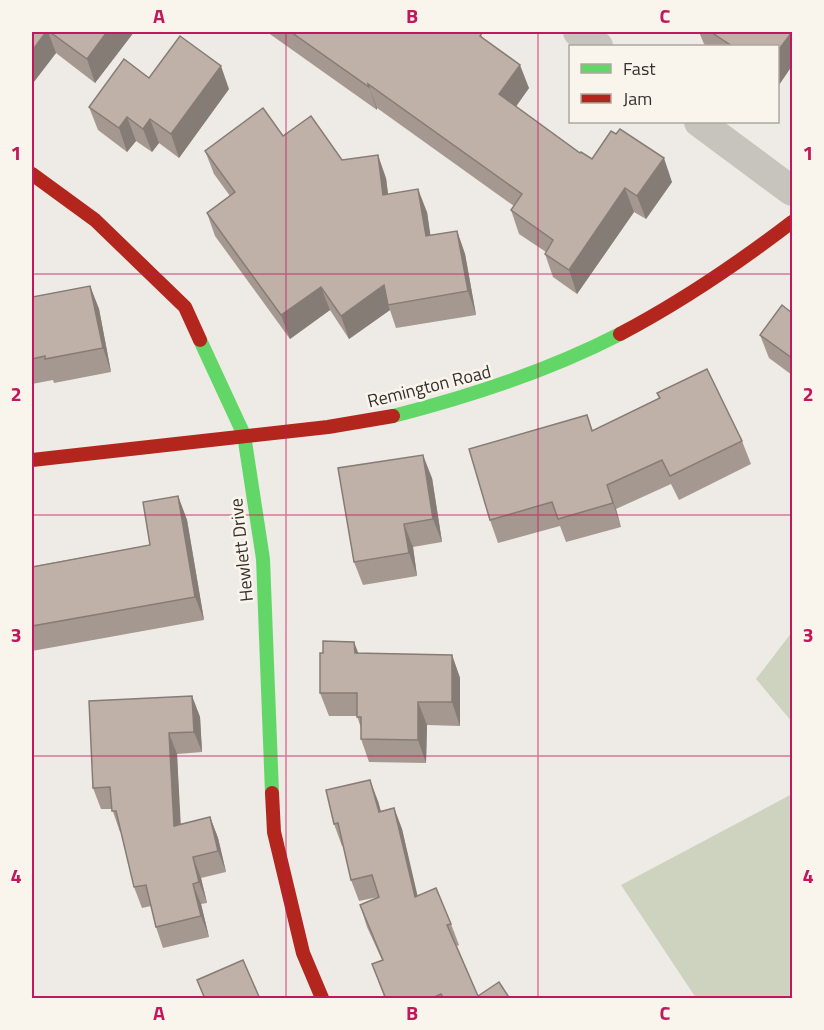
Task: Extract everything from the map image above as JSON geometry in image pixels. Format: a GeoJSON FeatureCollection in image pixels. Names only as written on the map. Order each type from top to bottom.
{"type":"FeatureCollection","features":[{"type":"Feature","properties":{"kind":"street"},"geometry":{"type":"LineString","coordinates":[[578,32],[597,45]]}},
{"type":"Feature","properties":{"kind":"street"},"geometry":{"type":"LineString","coordinates":[[700,123],[792,191]]}},
{"type":"Feature","properties":{"kind":"street","name":"Hewlett Drive"},"geometry":{"type":"LineString","coordinates":[[32,174],[95,220],[185,307],[244,435],[263,559],[274,832],[303,953],[322,999]]}},
{"type":"Feature","properties":{"kind":"street","name":"Remington Road"},"geometry":{"type":"LineString","coordinates":[[32,460],[244,435],[311,430],[377,419],[442,404],[506,384],[561,363],[636,327],[698,291],[792,222]]}},
{"type":"Feature","properties":{"kind":"green space"},"geometry":{"type":"Polygon","coordinates":[[[792,632],[792,722],[756,679],[792,632]]]}},
{"type":"Feature","properties":{"kind":"green space"},"geometry":{"type":"Polygon","coordinates":[[[792,794],[792,998],[696,998],[621,885],[792,794]]]}},
{"type":"Feature","properties":{"kind":"building"},"geometry":{"type":"Polygon","coordinates":[[[32,32],[46,32],[32,51],[32,32]]]}},
{"type":"Feature","properties":{"kind":"building"},"geometry":{"type":"Polygon","coordinates":[[[50,32],[107,32],[87,59],[50,32]]]}},
{"type":"Feature","properties":{"kind":"building"},"geometry":{"type":"Polygon","coordinates":[[[291,32],[482,33],[480,36],[520,65],[499,94],[580,153],[592,159],[611,131],[616,134],[620,129],[664,158],[637,196],[625,188],[569,270],[545,254],[553,240],[511,210],[522,194],[291,32]]]}},
{"type":"Feature","properties":{"kind":"building"},"geometry":{"type":"Polygon","coordinates":[[[711,32],[792,32],[779,49],[779,45],[730,45],[711,32]]]}},
{"type":"Feature","properties":{"kind":"building"},"geometry":{"type":"Polygon","coordinates":[[[180,36],[221,66],[171,134],[150,119],[143,129],[127,117],[119,128],[89,107],[124,59],[149,78],[180,36]]]}},
{"type":"Feature","properties":{"kind":"building"},"geometry":{"type":"Polygon","coordinates":[[[263,108],[283,136],[311,116],[342,160],[378,155],[383,195],[418,189],[426,236],[457,231],[468,291],[388,305],[384,285],[341,316],[321,287],[281,315],[207,213],[235,192],[205,151],[263,108]]]}},
{"type":"Feature","properties":{"kind":"building"},"geometry":{"type":"Polygon","coordinates":[[[90,286],[103,348],[45,359],[45,356],[32,359],[32,297],[90,286]]]}},
{"type":"Feature","properties":{"kind":"building"},"geometry":{"type":"Polygon","coordinates":[[[782,305],[792,313],[792,358],[760,335],[782,305]]]}},
{"type":"Feature","properties":{"kind":"building"},"geometry":{"type":"Polygon","coordinates":[[[707,369],[742,441],[670,476],[662,460],[607,485],[613,503],[558,519],[552,502],[490,520],[469,449],[587,415],[592,431],[660,398],[657,393],[707,369]]]}},
{"type":"Feature","properties":{"kind":"building"},"geometry":{"type":"Polygon","coordinates":[[[423,455],[433,519],[404,524],[409,553],[354,562],[338,468],[423,455]]]}},
{"type":"Feature","properties":{"kind":"building"},"geometry":{"type":"Polygon","coordinates":[[[178,496],[195,597],[32,626],[32,567],[150,545],[143,502],[178,496]]]}},
{"type":"Feature","properties":{"kind":"building"},"geometry":{"type":"Polygon","coordinates":[[[323,641],[354,642],[355,653],[452,655],[452,702],[418,702],[418,740],[361,739],[361,717],[357,717],[357,693],[320,693],[320,653],[323,653],[323,641]]]}},
{"type":"Feature","properties":{"kind":"building"},"geometry":{"type":"Polygon","coordinates":[[[192,696],[194,732],[169,733],[174,826],[210,817],[218,851],[193,857],[199,882],[193,884],[201,916],[156,927],[146,885],[134,887],[116,811],[112,811],[110,787],[93,788],[89,701],[192,696]]]}},
{"type":"Feature","properties":{"kind":"building"},"geometry":{"type":"Polygon","coordinates":[[[370,780],[379,812],[394,808],[415,897],[436,888],[451,924],[447,925],[478,996],[499,982],[510,999],[444,999],[441,994],[430,999],[386,999],[372,964],[383,960],[360,905],[379,897],[372,875],[351,880],[338,823],[334,824],[326,790],[370,780]]]}},
{"type":"Feature","properties":{"kind":"building"},"geometry":{"type":"Polygon","coordinates":[[[243,960],[260,999],[205,999],[197,980],[243,960]]]}},
{"type":"Feature","properties":{"kind":"traffic: fast"},"geometry":{"type":"LineString","coordinates":[[393,416],[452,400],[537,371],[620,334]]}},
{"type":"Feature","properties":{"kind":"traffic: fast"},"geometry":{"type":"LineString","coordinates":[[200,340],[244,435],[263,559],[272,793]]}},
{"type":"Feature","properties":{"kind":"traffic: jam"},"geometry":{"type":"LineString","coordinates":[[32,174],[95,220],[185,307],[200,340]]}},
{"type":"Feature","properties":{"kind":"traffic: jam"},"geometry":{"type":"LineString","coordinates":[[620,334],[708,282],[792,222]]}},
{"type":"Feature","properties":{"kind":"traffic: jam"},"geometry":{"type":"LineString","coordinates":[[32,460],[328,427],[393,416]]}},
{"type":"Feature","properties":{"kind":"traffic: jam"},"geometry":{"type":"LineString","coordinates":[[272,793],[274,832],[303,953],[322,998]]}}]}
